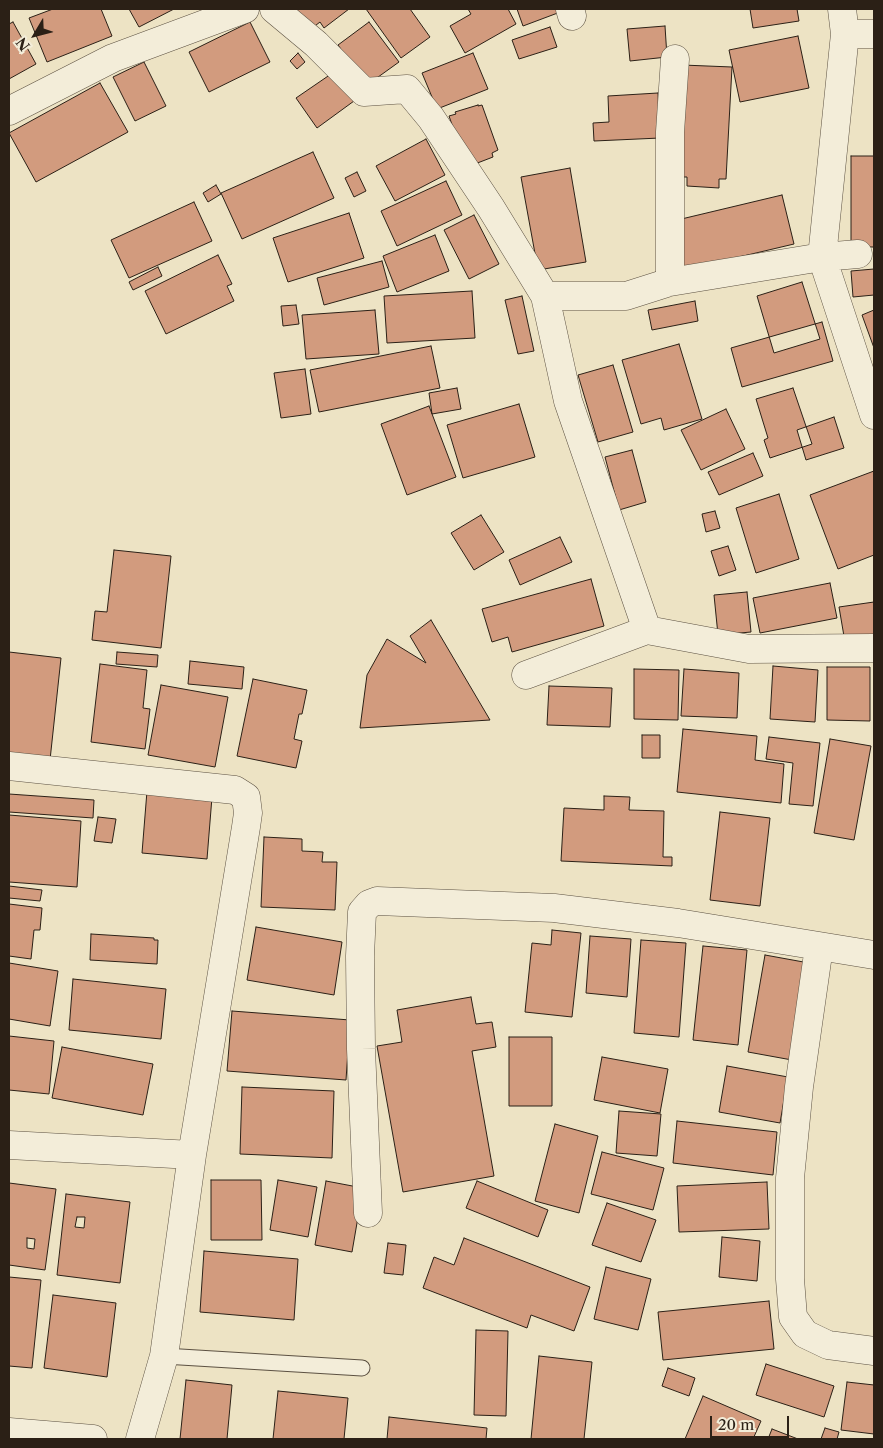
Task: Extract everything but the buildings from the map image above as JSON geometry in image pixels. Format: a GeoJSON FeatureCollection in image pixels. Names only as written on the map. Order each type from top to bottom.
{"type":"FeatureCollection","features":[{"type":"Feature","properties":{"kind":"street"},"geometry":{"type":"LineString","coordinates":[[9,111],[113,58],[245,9]]}},
{"type":"Feature","properties":{"kind":"street"},"geometry":{"type":"LineString","coordinates":[[274,9],[316,44],[364,92],[408,89],[431,118],[491,208],[545,296],[568,401],[647,630]]}},
{"type":"Feature","properties":{"kind":"street"},"geometry":{"type":"LineString","coordinates":[[874,34],[844,22],[822,257],[874,415]]}},
{"type":"Feature","properties":{"kind":"street"},"geometry":{"type":"LineString","coordinates":[[670,282],[670,132],[675,59]]}},
{"type":"Feature","properties":{"kind":"street"},"geometry":{"type":"LineString","coordinates":[[545,296],[626,296],[670,282],[822,257],[858,254]]}},
{"type":"Feature","properties":{"kind":"street"},"geometry":{"type":"LineString","coordinates":[[526,675],[647,630],[749,649],[874,648]]}},
{"type":"Feature","properties":{"kind":"street"},"geometry":{"type":"LineString","coordinates":[[9,766],[235,790],[246,797],[248,813],[246,827],[192,1155],[164,1356],[140,1439]]}},
{"type":"Feature","properties":{"kind":"street"},"geometry":{"type":"LineString","coordinates":[[368,1213],[361,1049],[360,956],[362,912],[369,904],[377,901],[554,908],[678,924],[874,955]]}},
{"type":"Feature","properties":{"kind":"street"},"geometry":{"type":"LineString","coordinates":[[819,946],[799,1087],[790,1178],[790,1279],[793,1317],[805,1334],[828,1345],[874,1351]]}},
{"type":"Feature","properties":{"kind":"street"},"geometry":{"type":"LineString","coordinates":[[9,1145],[192,1155]]}},
{"type":"Feature","properties":{"kind":"street"},"geometry":{"type":"LineString","coordinates":[[9,1432],[93,1439]]}},
{"type":"Feature","properties":{"kind":"lane"},"geometry":{"type":"LineString","coordinates":[[164,1356],[362,1368]]}}]}
